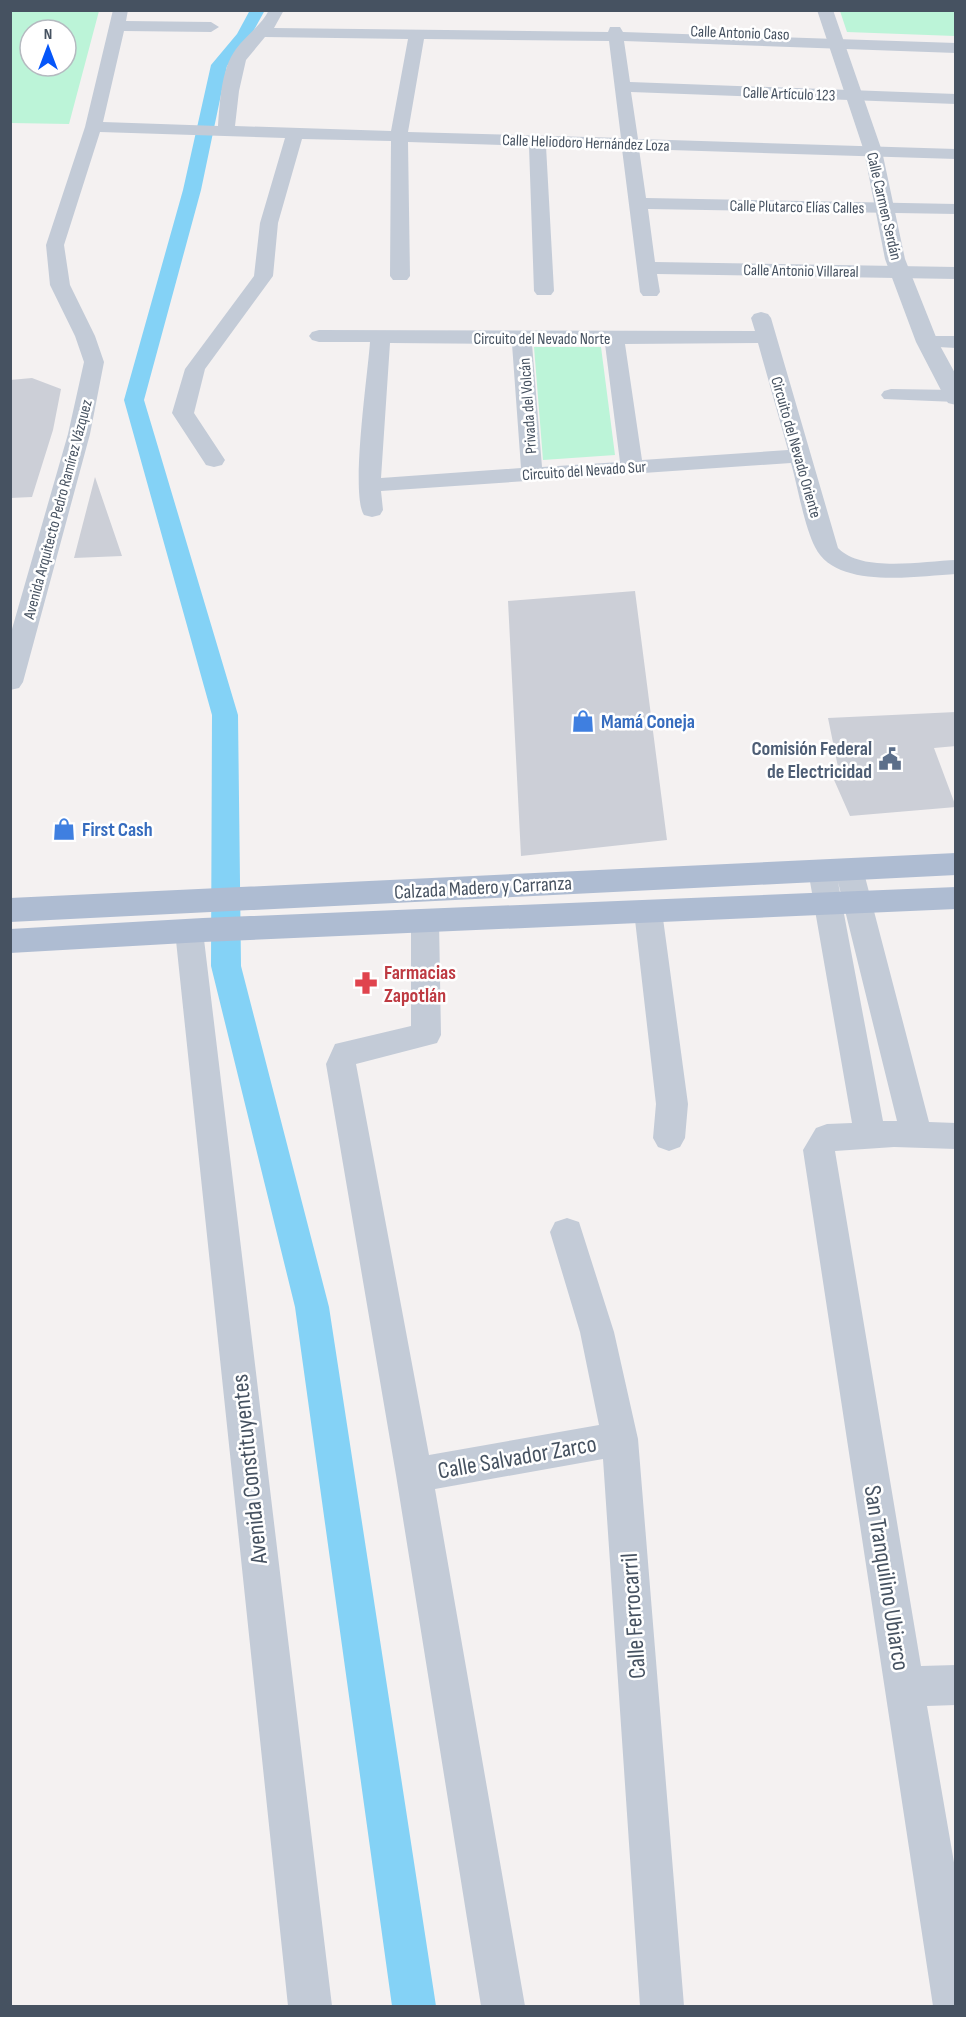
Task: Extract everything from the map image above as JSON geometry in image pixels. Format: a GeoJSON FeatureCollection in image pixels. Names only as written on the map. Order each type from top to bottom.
{"type":"FeatureCollection","features":[{"type":"Feature","properties":{"kind":"main road","name":"Calzada Madero y Carranza"},"geometry":{"type":"LineString","coordinates":[[10,941],[249,914],[328,909],[576,882],[956,864]]}},
{"type":"Feature","properties":{"kind":"main road"},"geometry":{"type":"LineString","coordinates":[[576,882],[579,914]]}},
{"type":"Feature","properties":{"kind":"main road","name":"Calzada Madero y Carranza"},"geometry":{"type":"LineString","coordinates":[[328,909],[425,921],[956,898]]}},
{"type":"Feature","properties":{"kind":"main road","name":"Calzada Madero y Carranza"},"geometry":{"type":"LineString","coordinates":[[10,910],[196,920]]}},
{"type":"Feature","properties":{"kind":"street"},"geometry":{"type":"LineString","coordinates":[[221,131],[240,54],[263,32],[277,10]]}},
{"type":"Feature","properties":{"kind":"street","name":"Calle Carmen Serdán"},"geometry":{"type":"LineString","coordinates":[[825,10],[873,151],[895,259],[927,342],[955,396]]}},
{"type":"Feature","properties":{"kind":"street"},"geometry":{"type":"LineString","coordinates":[[120,18],[211,27]]}},
{"type":"Feature","properties":{"kind":"street","name":"Avenida Arquitecto Pedro Ramírez Vázquez"},"geometry":{"type":"LineString","coordinates":[[10,682],[79,434],[94,362],[85,336],[60,285],[55,245],[93,127],[120,18]]}},
{"type":"Feature","properties":{"kind":"street","name":"Calle Antonio Caso"},"geometry":{"type":"LineString","coordinates":[[263,32],[417,33],[458,28],[524,34],[615,34],[709,38],[956,39]]}},
{"type":"Feature","properties":{"kind":"street"},"geometry":{"type":"LineString","coordinates":[[400,276],[399,136],[417,33]]}},
{"type":"Feature","properties":{"kind":"street"},"geometry":{"type":"LineString","coordinates":[[615,34],[650,292]]}},
{"type":"Feature","properties":{"kind":"street","name":"Calle Antonio Caso"},"geometry":{"type":"LineString","coordinates":[[836,39],[956,48]]}},
{"type":"Feature","properties":{"kind":"street","name":"Calle Artículo 123"},"geometry":{"type":"LineString","coordinates":[[622,87],[956,99]]}},
{"type":"Feature","properties":{"kind":"street","name":"Calle Heliodoro Hernández Loza"},"geometry":{"type":"LineString","coordinates":[[93,127],[956,154]]}},
{"type":"Feature","properties":{"kind":"street"},"geometry":{"type":"LineString","coordinates":[[214,460],[183,413],[195,369],[263,276],[269,223],[295,133]]}},
{"type":"Feature","properties":{"kind":"street"},"geometry":{"type":"LineString","coordinates":[[537,141],[544,291]]}},
{"type":"Feature","properties":{"kind":"street","name":"Calle Plutarco Elías Calles"},"geometry":{"type":"LineString","coordinates":[[638,203],[956,209]]}},
{"type":"Feature","properties":{"kind":"street","name":"Calle Antonio Villareal"},"geometry":{"type":"LineString","coordinates":[[647,268],[956,273]]}},
{"type":"Feature","properties":{"kind":"street","name":"Circuito del Nevado Norte"},"geometry":{"type":"LineString","coordinates":[[319,336],[614,338],[763,327]]}},
{"type":"Feature","properties":{"kind":"street","name":"Circuito del Nevado Oriente"},"geometry":{"type":"LineString","coordinates":[[763,327],[825,546],[839,560]]}},
{"type":"Feature","properties":{"kind":"street","name":"Avenida Arquitecto Pedro Ramírez Vázquez"},"geometry":{"type":"LineString","coordinates":[[10,628],[42,524],[85,336]]}},
{"type":"Feature","properties":{"kind":"street"},"geometry":{"type":"LineString","coordinates":[[372,510],[369,485],[381,336]]}},
{"type":"Feature","properties":{"kind":"street","name":"Privada del Volcán"},"geometry":{"type":"LineString","coordinates":[[522,338],[532,473]]}},
{"type":"Feature","properties":{"kind":"street"},"geometry":{"type":"LineString","coordinates":[[614,338],[632,466]]}},
{"type":"Feature","properties":{"kind":"street"},"geometry":{"type":"LineString","coordinates":[[927,342],[956,342]]}},
{"type":"Feature","properties":{"kind":"street"},"geometry":{"type":"LineString","coordinates":[[891,395],[955,396]]}},
{"type":"Feature","properties":{"kind":"street","name":"Circuito del Nevado Sur"},"geometry":{"type":"LineString","coordinates":[[369,485],[800,456]]}},
{"type":"Feature","properties":{"kind":"street"},"geometry":{"type":"LineString","coordinates":[[839,560],[956,552]]}},
{"type":"Feature","properties":{"kind":"street"},"geometry":{"type":"LineString","coordinates":[[839,560],[872,568],[956,567]]}},
{"type":"Feature","properties":{"kind":"street"},"geometry":{"type":"LineString","coordinates":[[835,870],[843,903],[916,1135]]}},
{"type":"Feature","properties":{"kind":"street"},"geometry":{"type":"LineString","coordinates":[[843,903],[870,1135],[956,1136]]}},
{"type":"Feature","properties":{"kind":"street"},"geometry":{"type":"LineString","coordinates":[[648,911],[672,1104],[669,1138]]}},
{"type":"Feature","properties":{"kind":"street","name":"Avenida Constituyentes"},"geometry":{"type":"LineString","coordinates":[[196,920],[310,2007]]}},
{"type":"Feature","properties":{"kind":"street"},"geometry":{"type":"LineString","coordinates":[[425,921],[426,1035],[346,1053],[341,1064],[414,1475],[502,2007]]}},
{"type":"Feature","properties":{"kind":"street","name":"San Tranquilino Ubiarco"},"geometry":{"type":"LineString","coordinates":[[870,1135],[827,1137],[819,1150],[955,2007]]}},
{"type":"Feature","properties":{"kind":"street","name":"Calle Ferrocarril"},"geometry":{"type":"LineString","coordinates":[[567,1232],[597,1332],[620,1439],[662,2007]]}},
{"type":"Feature","properties":{"kind":"street","name":"Calle Salvador Zarco"},"geometry":{"type":"LineString","coordinates":[[414,1475],[620,1439]]}},
{"type":"Feature","properties":{"kind":"street"},"geometry":{"type":"LineString","coordinates":[[903,1686],[956,1685]]}},
{"type":"Feature","properties":{"kind":"green space"},"geometry":{"type":"Polygon","coordinates":[[[11,10],[99,11],[69,124],[11,123],[11,10]]]}},
{"type":"Feature","properties":{"kind":"green space"},"geometry":{"type":"Polygon","coordinates":[[[840,11],[955,11],[955,36],[847,32],[840,11]]]}},
{"type":"Feature","properties":{"kind":"green space"},"geometry":{"type":"Polygon","coordinates":[[[534,347],[601,347],[615,455],[543,460],[534,347]]]}},
{"type":"Feature","properties":{"kind":"building"},"geometry":{"type":"Polygon","coordinates":[[[32,378],[61,389],[53,430],[32,497],[10,498],[10,380],[32,378]]]}},
{"type":"Feature","properties":{"kind":"building"},"geometry":{"type":"Polygon","coordinates":[[[95,477],[122,556],[74,558],[95,477]]]}},
{"type":"Feature","properties":{"kind":"building","name":"Mamá Coneja"},"geometry":{"type":"Polygon","coordinates":[[[635,591],[667,840],[521,856],[508,601],[635,591]]]}},
{"type":"Feature","properties":{"kind":"building","name":"Comisión Federal de Electricidad"},"geometry":{"type":"Polygon","coordinates":[[[956,712],[956,746],[934,748],[956,807],[850,816],[831,773],[839,772],[828,718],[956,712]]]}},
{"type":"Feature","properties":{"kind":"waterway"},"geometry":{"type":"LineString","coordinates":[[258,10],[244,36],[219,65],[192,190],[134,400],[225,715],[226,966],[312,1307],[414,2006]]}},
{"type":"Feature","properties":{"kind":"place","name":"Mamá Coneja"},"geometry":{"type":"Point","coordinates":[583,721]}},
{"type":"Feature","properties":{"kind":"place","name":"Comisión Federal de Electricidad"},"geometry":{"type":"Point","coordinates":[890,759]}},
{"type":"Feature","properties":{"kind":"place","name":"First Cash"},"geometry":{"type":"Point","coordinates":[64,829]}},
{"type":"Feature","properties":{"kind":"place","name":"Farmacias Zapotlán"},"geometry":{"type":"Point","coordinates":[366,983]}}]}
